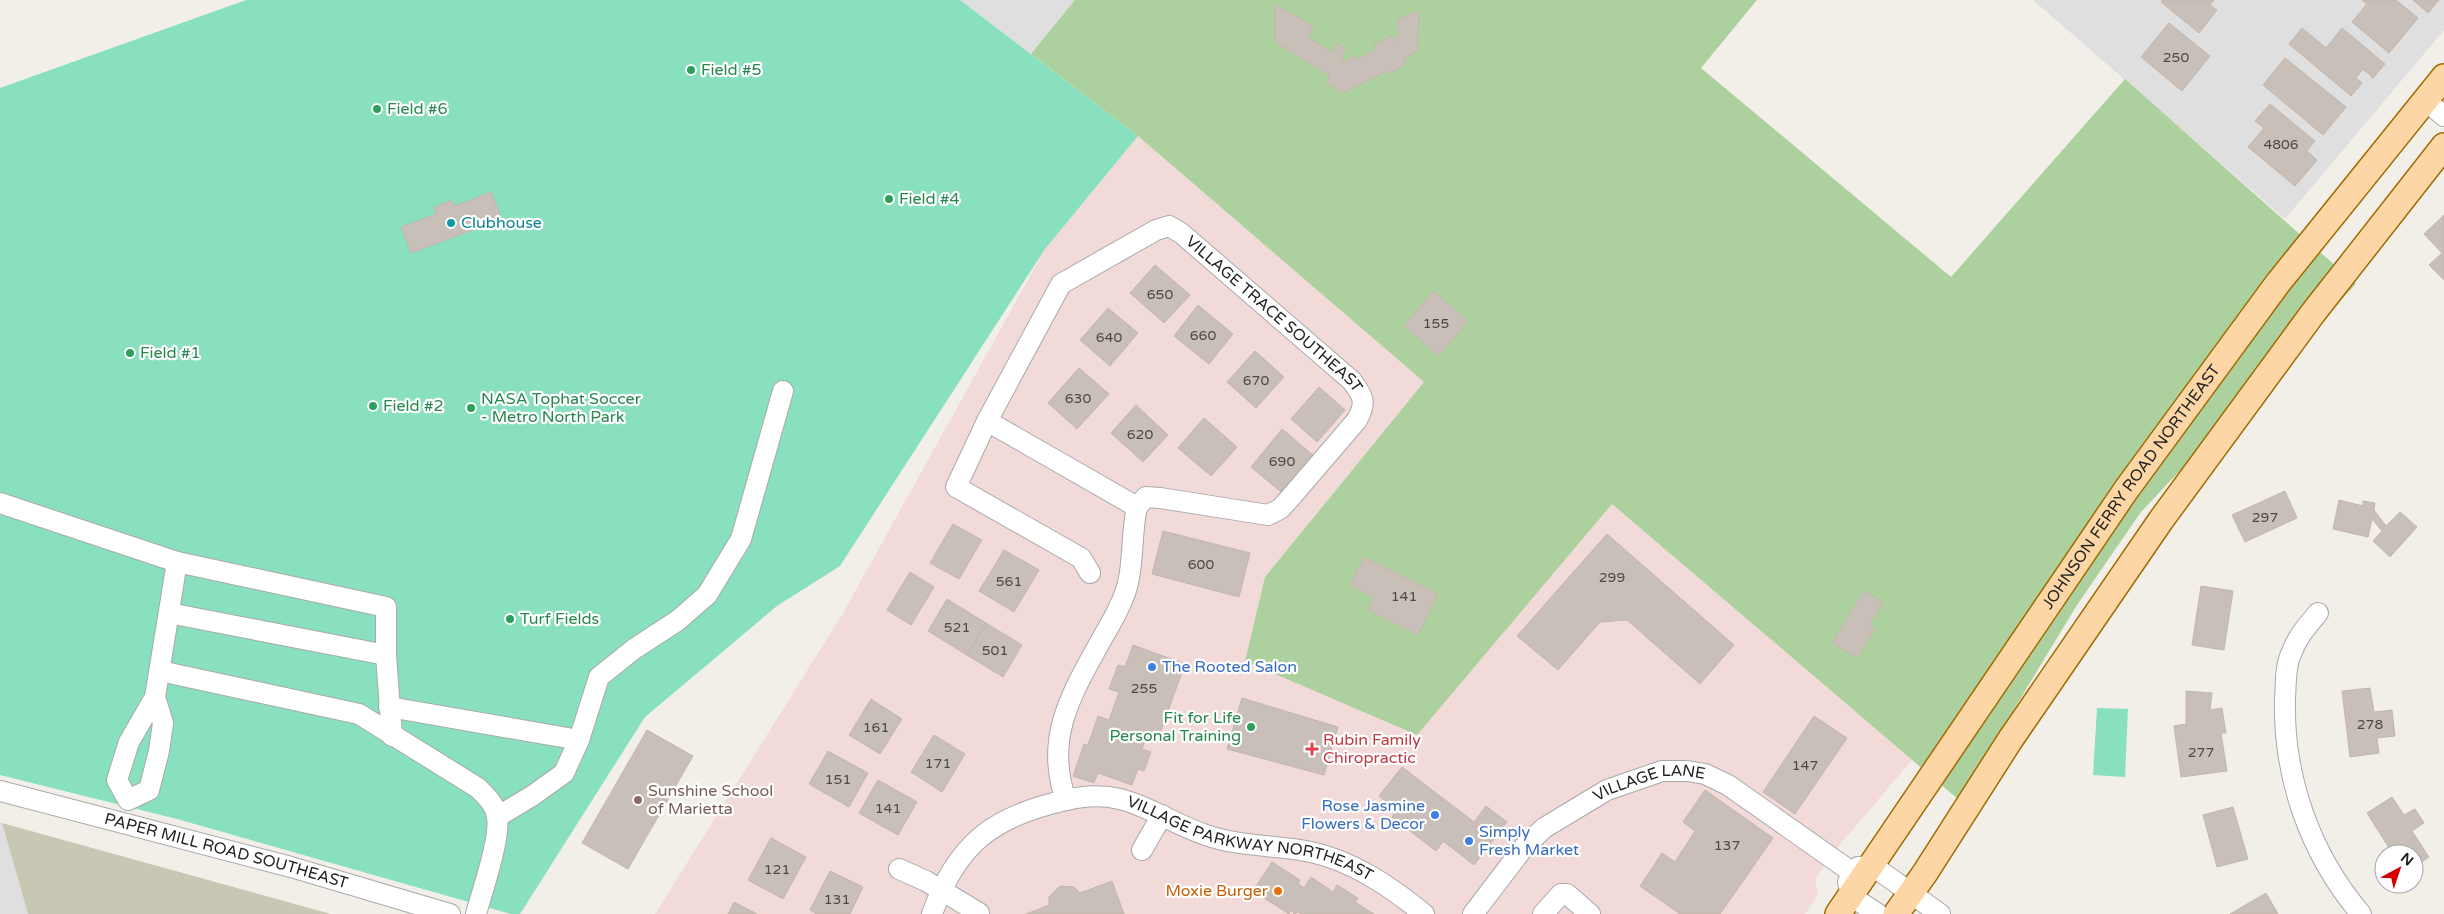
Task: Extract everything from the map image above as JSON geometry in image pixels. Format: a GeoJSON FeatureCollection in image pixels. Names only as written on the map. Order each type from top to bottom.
{"type":"FeatureCollection","features":[{"type":"Feature","properties":{"kind":"main road","name":"JOHNSON FERRY ROAD NORTHEAST"},"geometry":{"type":"LineString","coordinates":[[1845,905],[2132,482],[2278,283],[2444,77]]}},
{"type":"Feature","properties":{"kind":"main road"},"geometry":{"type":"LineString","coordinates":[[1896,914],[1912,893],[2010,740],[2161,520],[2313,313],[2444,146]]}},
{"type":"Feature","properties":{"kind":"street"},"geometry":{"type":"LineString","coordinates":[[2425,100],[2444,116]]}},
{"type":"Feature","properties":{"kind":"street","name":"VILLAGE TRACE SOUTHEAST"},"geometry":{"type":"LineString","coordinates":[[1090,573],[1081,558],[956,487],[987,421],[1062,284],[1156,230],[1169,226],[1182,234],[1352,381],[1362,395],[1363,409],[1357,420],[1291,498],[1280,509],[1268,515],[1146,497],[1137,507]]}},
{"type":"Feature","properties":{"kind":"street"},"geometry":{"type":"LineString","coordinates":[[497,817],[564,774],[579,740],[599,677],[634,649],[677,621],[707,595],[741,539],[783,391]]}},
{"type":"Feature","properties":{"kind":"street"},"geometry":{"type":"LineString","coordinates":[[987,421],[1137,507],[1127,586],[1116,614],[1081,678],[1062,723],[1057,742],[1058,774],[1066,800]]}},
{"type":"Feature","properties":{"kind":"street"},"geometry":{"type":"LineString","coordinates":[[0,502],[177,562],[386,607],[386,655],[392,736]]}},
{"type":"Feature","properties":{"kind":"street"},"geometry":{"type":"LineString","coordinates":[[121,823],[128,800],[117,780],[129,742],[155,697],[177,562]]}},
{"type":"Feature","properties":{"kind":"street"},"geometry":{"type":"LineString","coordinates":[[169,612],[386,655]]}},
{"type":"Feature","properties":{"kind":"street"},"geometry":{"type":"LineString","coordinates":[[2318,613],[2302,630],[2290,656],[2285,714],[2288,756],[2296,793],[2309,828],[2335,880],[2360,914]]}},
{"type":"Feature","properties":{"kind":"street"},"geometry":{"type":"LineString","coordinates":[[160,671],[359,714],[478,788],[490,800],[497,817],[495,843],[476,914]]}},
{"type":"Feature","properties":{"kind":"street"},"geometry":{"type":"LineString","coordinates":[[128,800],[149,790],[159,751],[163,723],[155,697]]}},
{"type":"Feature","properties":{"kind":"street"},"geometry":{"type":"LineString","coordinates":[[389,707],[579,740]]}},
{"type":"Feature","properties":{"kind":"street","name":"VILLAGE LANE"},"geometry":{"type":"LineString","coordinates":[[1473,914],[1524,847],[1544,828],[1607,790],[1662,771],[1687,771],[1705,774],[1728,785],[1846,868]]}},
{"type":"Feature","properties":{"kind":"street","name":"PAPER MILL ROAD SOUTHEAST"},"geometry":{"type":"LineString","coordinates":[[0,791],[291,867],[450,914]]}},
{"type":"Feature","properties":{"kind":"street","name":"VILLAGE PARKWAY NORTHEAST"},"geometry":{"type":"LineString","coordinates":[[932,914],[940,890],[963,853],[990,829],[1018,814],[1066,800],[1099,794],[1122,798],[1162,814],[1207,836],[1312,852],[1347,864],[1380,881],[1424,914]]}},
{"type":"Feature","properties":{"kind":"street"},"geometry":{"type":"LineString","coordinates":[[1142,850],[1162,814]]}},
{"type":"Feature","properties":{"kind":"street"},"geometry":{"type":"LineString","coordinates":[[1878,914],[1845,905],[1846,868],[1873,866],[1940,914]]}},
{"type":"Feature","properties":{"kind":"street"},"geometry":{"type":"LineString","coordinates":[[899,869],[979,913]]}},
{"type":"Feature","properties":{"kind":"street"},"geometry":{"type":"LineString","coordinates":[[1549,907],[1561,894],[1567,894],[1590,914]]}},
{"type":"Feature","properties":{"kind":"shaded area"},"geometry":{"type":"Polygon","coordinates":[[[960,0],[1084,0],[1031,54],[960,0]]]}},
{"type":"Feature","properties":{"kind":"shaded area"},"geometry":{"type":"Polygon","coordinates":[[[2033,0],[2444,0],[2444,30],[2285,219],[2033,0]]]}},
{"type":"Feature","properties":{"kind":"shaded area"},"geometry":{"type":"Polygon","coordinates":[[[1138,136],[1424,382],[1265,577],[1417,734],[1612,504],[1912,760],[1842,842],[1815,879],[1818,895],[1805,914],[655,914],[843,613],[1045,249],[1138,136]]]}},
{"type":"Feature","properties":{"kind":"shaded area"},"geometry":{"type":"Polygon","coordinates":[[[0,822],[2,823],[28,914],[0,914],[0,822]]]}},
{"type":"Feature","properties":{"kind":"shaded area"},"geometry":{"type":"Polygon","coordinates":[[[2,823],[331,914],[28,914],[2,823]]]}},
{"type":"Feature","properties":{"kind":"green space","name":"NASA Tophat Soccer - Metro North Park"},"geometry":{"type":"Polygon","coordinates":[[[246,0],[960,0],[1138,136],[1045,249],[840,566],[777,606],[645,717],[520,914],[511,914],[177,819],[0,775],[0,88],[246,0]]]}},
{"type":"Feature","properties":{"kind":"green space"},"geometry":{"type":"Polygon","coordinates":[[[1075,0],[1757,0],[1701,68],[1951,277],[2125,79],[2356,284],[2141,512],[2077,605],[1959,800],[1612,504],[1417,735],[1245,661],[1265,577],[1424,382],[1138,136],[1031,54],[1075,0]]]}},
{"type":"Feature","properties":{"kind":"green space"},"geometry":{"type":"Polygon","coordinates":[[[2097,708],[2128,709],[2125,777],[2093,775],[2097,708]]]}},
{"type":"Feature","properties":{"kind":"building"},"geometry":{"type":"Polygon","coordinates":[[[2163,0],[2214,0],[2210,5],[2217,10],[2199,33],[2161,2],[2163,0]]]}},
{"type":"Feature","properties":{"kind":"building"},"geometry":{"type":"Polygon","coordinates":[[[2362,0],[2396,0],[2418,18],[2389,53],[2352,22],[2367,4],[2362,0]]]}},
{"type":"Feature","properties":{"kind":"building"},"geometry":{"type":"Polygon","coordinates":[[[2413,0],[2439,0],[2428,13],[2413,0]]]}},
{"type":"Feature","properties":{"kind":"building"},"geometry":{"type":"Polygon","coordinates":[[[1275,4],[1314,27],[1307,37],[1332,52],[1337,44],[1346,49],[1341,58],[1346,61],[1354,56],[1358,59],[1375,50],[1375,44],[1391,36],[1398,41],[1398,19],[1419,11],[1417,51],[1404,59],[1405,65],[1390,73],[1387,71],[1343,93],[1326,83],[1330,76],[1275,42],[1275,4]]]}},
{"type":"Feature","properties":{"kind":"building"},"geometry":{"type":"Polygon","coordinates":[[[2169,23],[2210,56],[2182,91],[2141,57],[2169,23]]]}},
{"type":"Feature","properties":{"kind":"building"},"geometry":{"type":"Polygon","coordinates":[[[2302,28],[2326,48],[2342,28],[2385,64],[2373,78],[2363,69],[2356,78],[2362,83],[2351,96],[2289,44],[2302,28]]]}},
{"type":"Feature","properties":{"kind":"building"},"geometry":{"type":"Polygon","coordinates":[[[2285,58],[2346,107],[2323,135],[2263,85],[2285,58]]]}},
{"type":"Feature","properties":{"kind":"building"},"geometry":{"type":"Polygon","coordinates":[[[2270,104],[2315,141],[2307,151],[2317,160],[2295,186],[2248,147],[2264,128],[2255,121],[2270,104]]]}},
{"type":"Feature","properties":{"kind":"building","name":"Clubhouse"},"geometry":{"type":"Polygon","coordinates":[[[491,192],[502,219],[411,253],[401,227],[436,214],[434,207],[452,200],[455,206],[491,192]]]}},
{"type":"Feature","properties":{"kind":"building"},"geometry":{"type":"Polygon","coordinates":[[[2444,215],[2444,280],[2429,265],[2442,253],[2424,234],[2444,215]]]}},
{"type":"Feature","properties":{"kind":"building"},"geometry":{"type":"Polygon","coordinates":[[[1155,265],[1190,295],[1164,323],[1130,293],[1155,265]]]}},
{"type":"Feature","properties":{"kind":"building"},"geometry":{"type":"Polygon","coordinates":[[[1433,291],[1468,321],[1439,356],[1404,326],[1433,291]]]}},
{"type":"Feature","properties":{"kind":"building"},"geometry":{"type":"Polygon","coordinates":[[[1198,305],[1233,334],[1209,364],[1174,336],[1198,305]]]}},
{"type":"Feature","properties":{"kind":"building"},"geometry":{"type":"Polygon","coordinates":[[[1108,308],[1138,333],[1110,366],[1080,340],[1108,308]]]}},
{"type":"Feature","properties":{"kind":"building"},"geometry":{"type":"Polygon","coordinates":[[[1255,351],[1284,377],[1256,408],[1227,382],[1255,351]]]}},
{"type":"Feature","properties":{"kind":"building"},"geometry":{"type":"Polygon","coordinates":[[[1079,368],[1109,394],[1077,429],[1048,403],[1079,368]]]}},
{"type":"Feature","properties":{"kind":"building"},"geometry":{"type":"Polygon","coordinates":[[[1319,387],[1345,410],[1317,442],[1291,419],[1319,387]]]}},
{"type":"Feature","properties":{"kind":"building"},"geometry":{"type":"Polygon","coordinates":[[[1136,405],[1168,435],[1143,462],[1111,433],[1136,405]]]}},
{"type":"Feature","properties":{"kind":"building"},"geometry":{"type":"Polygon","coordinates":[[[1204,418],[1237,447],[1211,476],[1178,448],[1204,418]]]}},
{"type":"Feature","properties":{"kind":"building"},"geometry":{"type":"Polygon","coordinates":[[[1282,429],[1313,455],[1281,492],[1251,467],[1282,429]]]}},
{"type":"Feature","properties":{"kind":"building"},"geometry":{"type":"Polygon","coordinates":[[[2285,491],[2297,518],[2245,542],[2232,515],[2285,491]]]}},
{"type":"Feature","properties":{"kind":"building"},"geometry":{"type":"Polygon","coordinates":[[[2339,500],[2363,506],[2363,501],[2375,503],[2374,510],[2386,526],[2400,512],[2417,527],[2390,557],[2373,541],[2382,531],[2372,519],[2368,537],[2333,529],[2339,500]]]}},
{"type":"Feature","properties":{"kind":"building"},"geometry":{"type":"Polygon","coordinates":[[[953,524],[982,540],[959,579],[930,563],[953,524]]]}},
{"type":"Feature","properties":{"kind":"building"},"geometry":{"type":"Polygon","coordinates":[[[1163,531],[1250,553],[1239,597],[1152,574],[1163,531]]]}},
{"type":"Feature","properties":{"kind":"building"},"geometry":{"type":"Polygon","coordinates":[[[1607,534],[1734,645],[1700,684],[1627,620],[1600,622],[1558,670],[1517,636],[1607,534]]]}},
{"type":"Feature","properties":{"kind":"building"},"geometry":{"type":"Polygon","coordinates":[[[1004,550],[1039,570],[1014,612],[979,591],[1004,550]]]}},
{"type":"Feature","properties":{"kind":"building"},"geometry":{"type":"Polygon","coordinates":[[[1364,557],[1438,594],[1418,635],[1368,610],[1374,597],[1350,585],[1364,557]]]}},
{"type":"Feature","properties":{"kind":"building"},"geometry":{"type":"Polygon","coordinates":[[[910,572],[934,587],[911,625],[887,610],[910,572]]]}},
{"type":"Feature","properties":{"kind":"building"},"geometry":{"type":"Polygon","coordinates":[[[2201,586],[2233,591],[2224,650],[2192,645],[2201,586]]]}},
{"type":"Feature","properties":{"kind":"building"},"geometry":{"type":"Polygon","coordinates":[[[1864,591],[1883,602],[1869,625],[1875,629],[1857,658],[1832,643],[1864,591]]]}},
{"type":"Feature","properties":{"kind":"building"},"geometry":{"type":"Polygon","coordinates":[[[947,599],[986,623],[967,655],[928,631],[947,599]]]}},
{"type":"Feature","properties":{"kind":"building"},"geometry":{"type":"Polygon","coordinates":[[[986,623],[1022,645],[1003,677],[967,655],[986,623]]]}},
{"type":"Feature","properties":{"kind":"building"},"geometry":{"type":"Polygon","coordinates":[[[1133,645],[1185,664],[1159,736],[1152,733],[1149,741],[1145,740],[1142,749],[1151,752],[1144,771],[1138,769],[1132,785],[1098,773],[1094,783],[1073,776],[1084,744],[1088,745],[1098,716],[1109,720],[1119,692],[1109,689],[1118,665],[1125,667],[1133,645]]]}},
{"type":"Feature","properties":{"kind":"building"},"geometry":{"type":"Polygon","coordinates":[[[2370,688],[2374,712],[2392,710],[2395,736],[2377,738],[2379,753],[2350,757],[2342,691],[2370,688]]]}},
{"type":"Feature","properties":{"kind":"building"},"geometry":{"type":"Polygon","coordinates":[[[2186,691],[2212,693],[2210,710],[2222,708],[2226,733],[2221,733],[2227,771],[2181,777],[2174,726],[2186,724],[2186,691]]]}},
{"type":"Feature","properties":{"kind":"building"},"geometry":{"type":"Polygon","coordinates":[[[1242,698],[1338,727],[1324,775],[1227,749],[1242,698]]]}},
{"type":"Feature","properties":{"kind":"building"},"geometry":{"type":"Polygon","coordinates":[[[871,699],[902,719],[880,754],[849,735],[871,699]]]}},
{"type":"Feature","properties":{"kind":"building"},"geometry":{"type":"Polygon","coordinates":[[[1814,716],[1847,738],[1795,814],[1763,792],[1814,716]]]}},
{"type":"Feature","properties":{"kind":"building","name":"Sunshine School of Marietta"},"geometry":{"type":"Polygon","coordinates":[[[647,730],[693,756],[628,869],[582,843],[647,730]]]}},
{"type":"Feature","properties":{"kind":"building"},"geometry":{"type":"Polygon","coordinates":[[[934,735],[965,754],[942,792],[911,772],[934,735]]]}},
{"type":"Feature","properties":{"kind":"building"},"geometry":{"type":"Polygon","coordinates":[[[828,751],[868,773],[849,807],[809,784],[828,751]]]}},
{"type":"Feature","properties":{"kind":"building"},"geometry":{"type":"Polygon","coordinates":[[[1402,767],[1474,822],[1486,806],[1507,822],[1474,865],[1443,841],[1436,851],[1392,817],[1397,810],[1379,796],[1402,767]]]}},
{"type":"Feature","properties":{"kind":"building"},"geometry":{"type":"Polygon","coordinates":[[[878,780],[917,802],[898,835],[859,813],[878,780]]]}},
{"type":"Feature","properties":{"kind":"building"},"geometry":{"type":"Polygon","coordinates":[[[1705,790],[1773,838],[1720,914],[1680,914],[1640,886],[1662,853],[1675,862],[1695,831],[1683,822],[1705,790]]]}},
{"type":"Feature","properties":{"kind":"building"},"geometry":{"type":"Polygon","coordinates":[[[2392,797],[2404,815],[2415,809],[2424,823],[2412,831],[2420,844],[2387,844],[2367,813],[2392,797]]]}},
{"type":"Feature","properties":{"kind":"building"},"geometry":{"type":"Polygon","coordinates":[[[2233,807],[2248,859],[2217,867],[2203,815],[2233,807]]]}},
{"type":"Feature","properties":{"kind":"building"},"geometry":{"type":"Polygon","coordinates":[[[771,838],[806,857],[783,899],[748,880],[771,838]]]}},
{"type":"Feature","properties":{"kind":"building"},"geometry":{"type":"Polygon","coordinates":[[[2424,849],[2429,857],[2424,860],[2424,849]]]}},
{"type":"Feature","properties":{"kind":"building"},"geometry":{"type":"Polygon","coordinates":[[[1272,862],[1300,880],[1298,884],[1304,888],[1311,877],[1333,892],[1337,885],[1358,898],[1355,902],[1374,914],[1301,914],[1298,912],[1294,914],[1292,910],[1289,914],[1253,891],[1272,862]]]}},
{"type":"Feature","properties":{"kind":"building"},"geometry":{"type":"Polygon","coordinates":[[[830,871],[863,887],[850,914],[817,914],[810,910],[830,871]]]}},
{"type":"Feature","properties":{"kind":"building"},"geometry":{"type":"Polygon","coordinates":[[[1112,881],[1124,914],[1026,914],[1049,905],[1049,897],[1060,886],[1074,887],[1080,893],[1112,881]]]}},
{"type":"Feature","properties":{"kind":"building"},"geometry":{"type":"Polygon","coordinates":[[[2266,893],[2278,914],[2230,914],[2266,893]]]}},
{"type":"Feature","properties":{"kind":"building"},"geometry":{"type":"Polygon","coordinates":[[[734,902],[757,914],[728,914],[734,902]]]}},
{"type":"Feature","properties":{"kind":"place","name":"Field #5"},"geometry":{"type":"Point","coordinates":[691,70]}},
{"type":"Feature","properties":{"kind":"place","name":"Field #6"},"geometry":{"type":"Point","coordinates":[377,109]}},
{"type":"Feature","properties":{"kind":"place","name":"Field #4"},"geometry":{"type":"Point","coordinates":[889,199]}},
{"type":"Feature","properties":{"kind":"place","name":"Clubhouse"},"geometry":{"type":"Point","coordinates":[451,223]}},
{"type":"Feature","properties":{"kind":"place","name":"Field #1"},"geometry":{"type":"Point","coordinates":[130,353]}},
{"type":"Feature","properties":{"kind":"place","name":"Field #2"},"geometry":{"type":"Point","coordinates":[373,406]}},
{"type":"Feature","properties":{"kind":"place","name":"NASA Tophat Soccer - Metro North Park"},"geometry":{"type":"Point","coordinates":[471,408]}},
{"type":"Feature","properties":{"kind":"place","name":"Turf Fields"},"geometry":{"type":"Point","coordinates":[510,619]}},
{"type":"Feature","properties":{"kind":"place","name":"The Rooted Salon"},"geometry":{"type":"Point","coordinates":[1152,667]}},
{"type":"Feature","properties":{"kind":"place","name":"Fit for Life Personal Training"},"geometry":{"type":"Point","coordinates":[1251,727]}},
{"type":"Feature","properties":{"kind":"place","name":"Rubin Family Chiropractic"},"geometry":{"type":"Point","coordinates":[1312,749]}},
{"type":"Feature","properties":{"kind":"place","name":"Sunshine School of Marietta"},"geometry":{"type":"Point","coordinates":[638,800]}},
{"type":"Feature","properties":{"kind":"place","name":"Rose Jasmine Flowers & Decor"},"geometry":{"type":"Point","coordinates":[1435,815]}},
{"type":"Feature","properties":{"kind":"place","name":"Simply Fresh Market"},"geometry":{"type":"Point","coordinates":[1469,841]}},
{"type":"Feature","properties":{"kind":"place","name":"Moxie Burger"},"geometry":{"type":"Point","coordinates":[1278,891]}}]}
